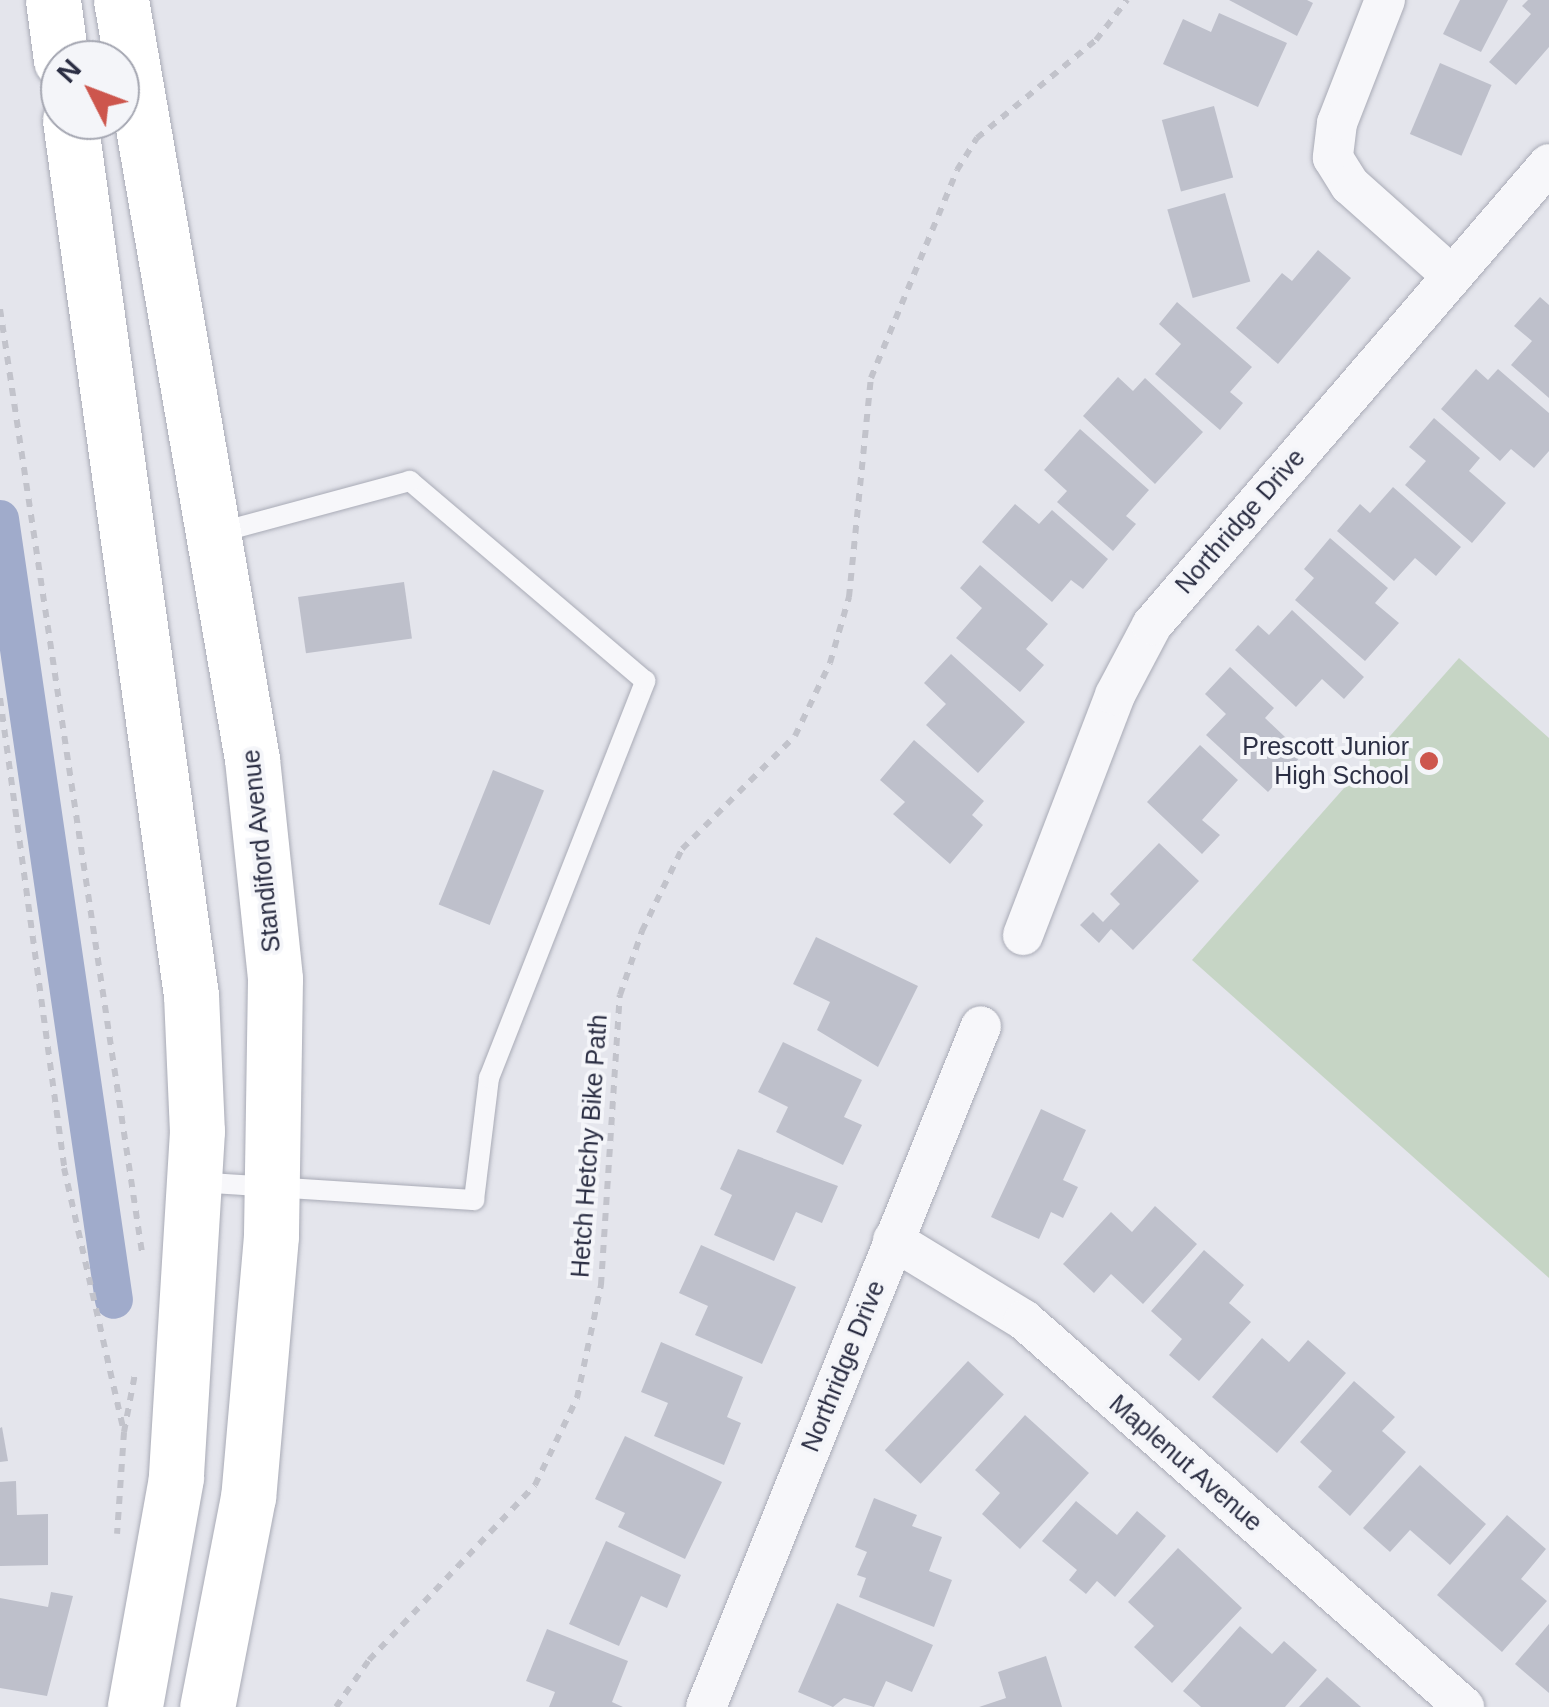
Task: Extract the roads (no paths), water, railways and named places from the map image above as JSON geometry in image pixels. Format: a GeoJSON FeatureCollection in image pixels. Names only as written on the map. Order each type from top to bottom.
{"type":"FeatureCollection","features":[{"type":"Feature","properties":{"kind":"main road"},"geometry":{"type":"LineString","coordinates":[[53,0],[58,40]]}},
{"type":"Feature","properties":{"kind":"main road","name":"Standiford Avenue"},"geometry":{"type":"LineString","coordinates":[[121,0],[267,868],[275,978],[273,1188],[248,1497],[207,1707]]}},
{"type":"Feature","properties":{"kind":"main road"},"geometry":{"type":"LineString","coordinates":[[73,140],[190,995],[194,1182],[176,1478],[135,1707]]}},
{"type":"Feature","properties":{"kind":"street"},"geometry":{"type":"LineString","coordinates":[[1385,0],[1338,123],[1333,158],[1350,185],[1452,276]]}},
{"type":"Feature","properties":{"kind":"street","name":"Northridge Drive"},"geometry":{"type":"LineString","coordinates":[[1023,935],[1114,695],[1152,625],[1549,164]]}},
{"type":"Feature","properties":{"kind":"street","name":"Northridge Drive"},"geometry":{"type":"LineString","coordinates":[[706,1707],[981,1026]]}},
{"type":"Feature","properties":{"kind":"street","name":"Maplenut Avenue"},"geometry":{"type":"LineString","coordinates":[[893,1240],[1024,1320],[1464,1707]]}},
{"type":"Feature","properties":{"kind":"lane"},"geometry":{"type":"LineString","coordinates":[[194,1182],[474,1200],[489,1078],[645,681],[410,481],[212,534]]}},
{"type":"Feature","properties":{"kind":"waterway"},"geometry":{"type":"LineString","coordinates":[[0,519],[114,1300]]}},
{"type":"Feature","properties":{"kind":"place","name":"Prescott Junior High School"},"geometry":{"type":"Point","coordinates":[1429,761]}}]}
